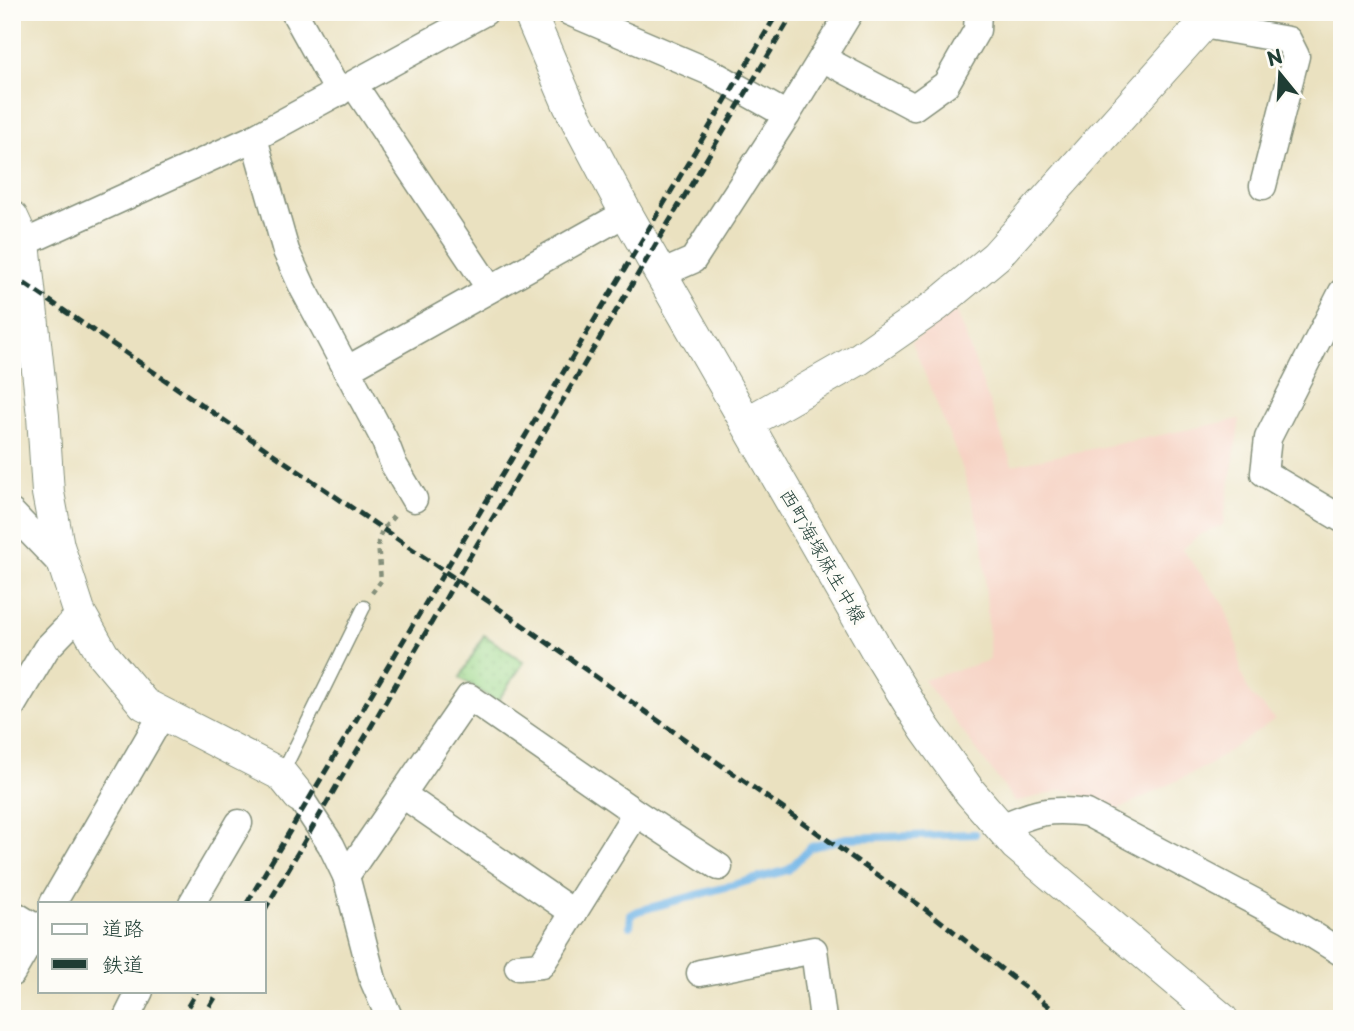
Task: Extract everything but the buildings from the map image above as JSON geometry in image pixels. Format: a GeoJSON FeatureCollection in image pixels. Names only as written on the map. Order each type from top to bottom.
{"type":"FeatureCollection","features":[{"type":"Feature","properties":{"kind":"street"},"geometry":{"type":"LineString","coordinates":[[294,12],[490,289]]}},
{"type":"Feature","properties":{"kind":"street"},"geometry":{"type":"LineString","coordinates":[[390,1019],[373,980],[346,876],[331,845],[290,785],[144,704],[103,655],[80,614],[58,546],[48,493],[43,416],[23,332],[18,230],[254,138],[485,12]]}},
{"type":"Feature","properties":{"kind":"street","name":"西町海塚麻生中線"},"geometry":{"type":"LineString","coordinates":[[529,12],[569,105],[626,213],[876,649],[925,729],[970,792],[1016,845],[1222,1019]]}},
{"type":"Feature","properties":{"kind":"street"},"geometry":{"type":"LineString","coordinates":[[569,12],[636,38],[712,73],[787,115]]}},
{"type":"Feature","properties":{"kind":"street"},"geometry":{"type":"LineString","coordinates":[[661,274],[693,260],[850,12]]}},
{"type":"Feature","properties":{"kind":"street"},"geometry":{"type":"LineString","coordinates":[[822,58],[914,107],[946,84],[977,30],[978,12]]}},
{"type":"Feature","properties":{"kind":"street"},"geometry":{"type":"LineString","coordinates":[[747,423],[859,359],[937,304],[996,256],[1209,19],[1288,40],[1296,56],[1263,186]]}},
{"type":"Feature","properties":{"kind":"street"},"geometry":{"type":"LineString","coordinates":[[254,138],[286,251],[384,439],[394,465],[414,499]]}},
{"type":"Feature","properties":{"kind":"street"},"geometry":{"type":"LineString","coordinates":[[346,370],[626,213]]}},
{"type":"Feature","properties":{"kind":"street"},"geometry":{"type":"LineString","coordinates":[[1342,292],[1268,438],[1264,473],[1342,519]]}},
{"type":"Feature","properties":{"kind":"street"},"geometry":{"type":"LineString","coordinates":[[12,513],[65,568]]}},
{"type":"Feature","properties":{"kind":"street"},"geometry":{"type":"LineString","coordinates":[[12,706],[46,649],[80,614]]}},
{"type":"Feature","properties":{"kind":"street"},"geometry":{"type":"LineString","coordinates":[[346,876],[469,697],[719,867]]}},
{"type":"Feature","properties":{"kind":"street"},"geometry":{"type":"LineString","coordinates":[[54,902],[162,715]]}},
{"type":"Feature","properties":{"kind":"street"},"geometry":{"type":"LineString","coordinates":[[403,795],[574,913]]}},
{"type":"Feature","properties":{"kind":"street"},"geometry":{"type":"LineString","coordinates":[[1001,827],[1030,814],[1059,809],[1087,813],[1287,919],[1342,953]]}},
{"type":"Feature","properties":{"kind":"street"},"geometry":{"type":"LineString","coordinates":[[519,967],[541,965],[636,813]]}},
{"type":"Feature","properties":{"kind":"street"},"geometry":{"type":"LineString","coordinates":[[192,902],[239,823]]}},
{"type":"Feature","properties":{"kind":"street"},"geometry":{"type":"LineString","coordinates":[[12,914],[38,927]]}},
{"type":"Feature","properties":{"kind":"street"},"geometry":{"type":"LineString","coordinates":[[12,973],[38,931]]}},
{"type":"Feature","properties":{"kind":"street"},"geometry":{"type":"LineString","coordinates":[[700,973],[814,950],[823,1019]]}},
{"type":"Feature","properties":{"kind":"street"},"geometry":{"type":"LineString","coordinates":[[126,1019],[140,992]]}},
{"type":"Feature","properties":{"kind":"lane"},"geometry":{"type":"LineString","coordinates":[[290,785],[364,607]]}},
{"type":"Feature","properties":{"kind":"path"},"geometry":{"type":"LineString","coordinates":[[364,607],[381,581],[378,542],[382,530],[414,499]]}},
{"type":"Feature","properties":{"kind":"shaded area"},"geometry":{"type":"Polygon","coordinates":[[[956,310],[1012,465],[1240,419],[1223,525],[1199,535],[1182,549],[1224,604],[1237,643],[1241,673],[1250,694],[1275,719],[1207,766],[1115,811],[1073,791],[1063,790],[1015,802],[924,680],[990,660],[983,542],[962,467],[912,342],[956,310]]]}},
{"type":"Feature","properties":{"kind":"green space"},"geometry":{"type":"Polygon","coordinates":[[[484,635],[524,662],[497,702],[460,678],[484,635]]]}},
{"type":"Feature","properties":{"kind":"waterway"},"geometry":{"type":"LineString","coordinates":[[630,926],[631,915],[638,911],[788,870],[811,847],[847,838],[975,834]]}},
{"type":"Feature","properties":{"kind":"railway"},"geometry":{"type":"LineString","coordinates":[[248,902],[778,12]]}},
{"type":"Feature","properties":{"kind":"railway"},"geometry":{"type":"LineString","coordinates":[[266,908],[469,558],[794,12]]}},
{"type":"Feature","properties":{"kind":"railway"},"geometry":{"type":"LineString","coordinates":[[12,275],[501,610],[839,848],[925,909],[1065,1019]]}},
{"type":"Feature","properties":{"kind":"railway"},"geometry":{"type":"LineString","coordinates":[[180,1019],[196,992]]}},
{"type":"Feature","properties":{"kind":"railway"},"geometry":{"type":"LineString","coordinates":[[202,1019],[218,992]]}}]}
